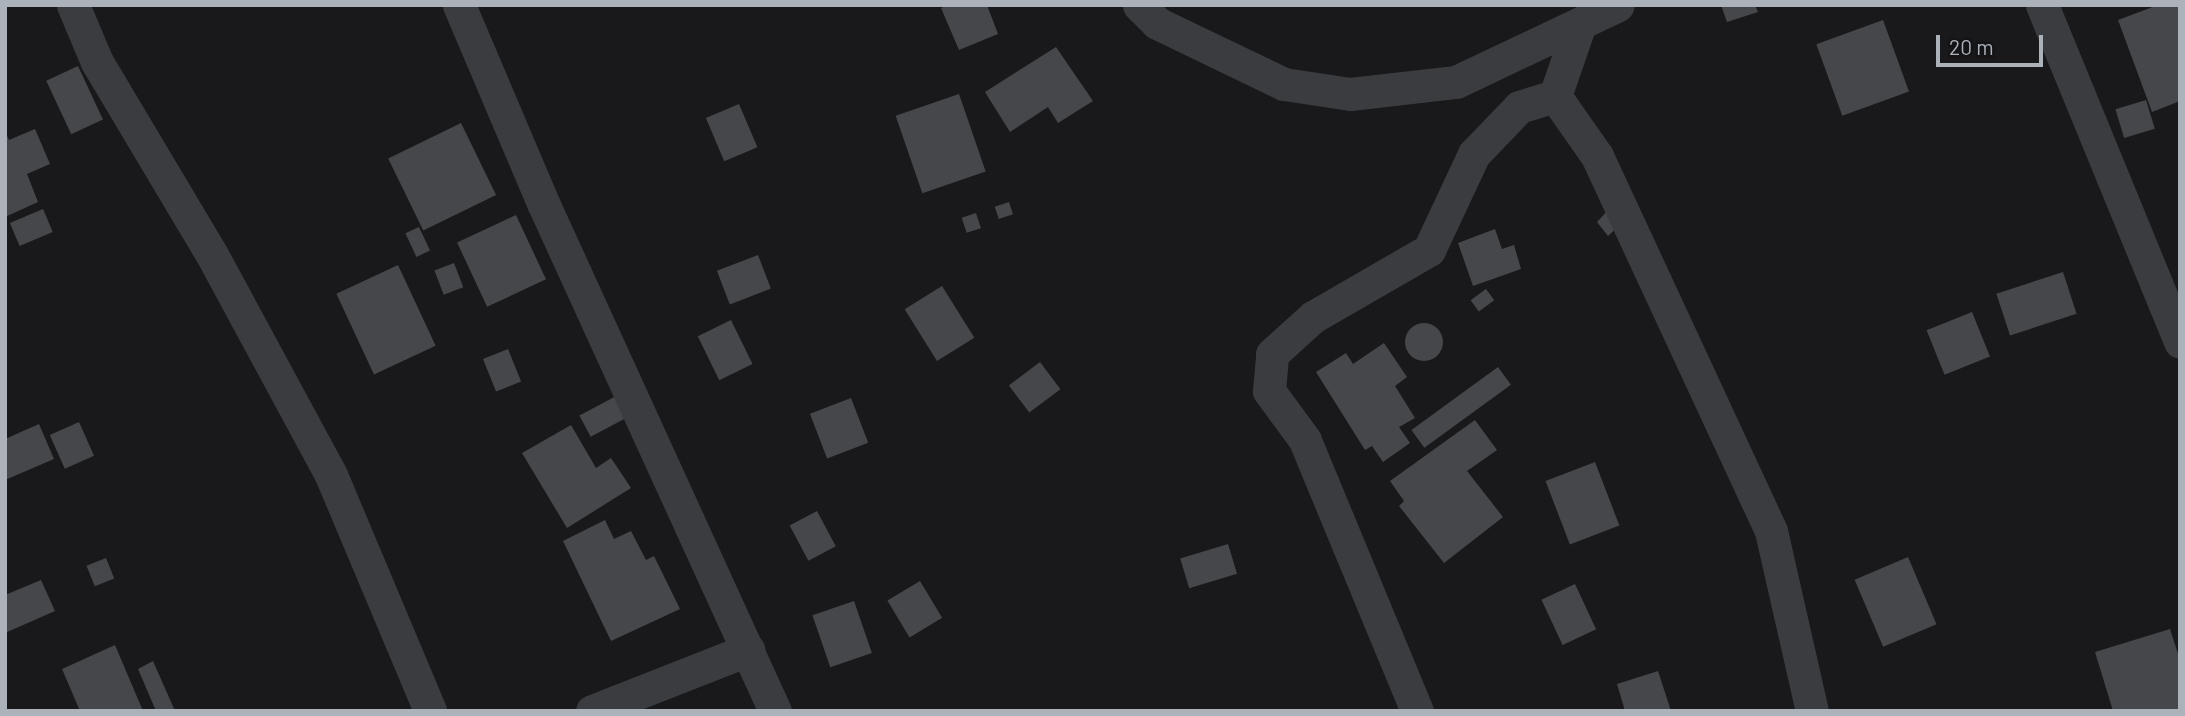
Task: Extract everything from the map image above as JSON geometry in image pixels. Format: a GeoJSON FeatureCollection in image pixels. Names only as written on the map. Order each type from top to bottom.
{"type":"FeatureCollection","features":[{"type":"Feature","properties":{"kind":"street"},"geometry":{"type":"LineString","coordinates":[[73,5],[97,62],[211,253],[331,475],[430,711]]}},
{"type":"Feature","properties":{"kind":"street"},"geometry":{"type":"LineString","coordinates":[[459,5],[544,205],[775,711]]}},
{"type":"Feature","properties":{"kind":"street"},"geometry":{"type":"LineString","coordinates":[[1139,5],[1157,23],[1284,83],[1350,94],[1457,82],[1618,5]]}},
{"type":"Feature","properties":{"kind":"street"},"geometry":{"type":"LineString","coordinates":[[2042,5],[2180,342]]}},
{"type":"Feature","properties":{"kind":"street"},"geometry":{"type":"LineString","coordinates":[[1555,96],[1580,24]]}},
{"type":"Feature","properties":{"kind":"street"},"geometry":{"type":"LineString","coordinates":[[1417,711],[1305,440],[1269,391],[1272,354],[1312,317],[1429,250],[1474,154],[1519,107],[1555,96]]}},
{"type":"Feature","properties":{"kind":"street"},"geometry":{"type":"LineString","coordinates":[[1555,96],[1597,156],[1771,531],[1812,711]]}},
{"type":"Feature","properties":{"kind":"street"},"geometry":{"type":"LineString","coordinates":[[592,711],[748,650]]}},
{"type":"Feature","properties":{"kind":"building"},"geometry":{"type":"Polygon","coordinates":[[[948,5],[987,5],[998,34],[959,50],[941,8],[948,5]]]}},
{"type":"Feature","properties":{"kind":"building"},"geometry":{"type":"Polygon","coordinates":[[[1721,5],[1755,5],[1758,12],[1727,22],[1721,5]]]}},
{"type":"Feature","properties":{"kind":"building"},"geometry":{"type":"Polygon","coordinates":[[[2158,5],[2180,5],[2180,101],[2152,112],[2118,20],[2158,5]]]}},
{"type":"Feature","properties":{"kind":"building"},"geometry":{"type":"Polygon","coordinates":[[[1883,20],[1909,91],[1842,116],[1816,44],[1883,20]]]}},
{"type":"Feature","properties":{"kind":"building"},"geometry":{"type":"Polygon","coordinates":[[[1056,47],[1093,101],[1058,123],[1048,107],[1010,132],[985,92],[1056,47]]]}},
{"type":"Feature","properties":{"kind":"building"},"geometry":{"type":"Polygon","coordinates":[[[78,66],[103,119],[71,134],[46,81],[78,66]]]}},
{"type":"Feature","properties":{"kind":"building"},"geometry":{"type":"Polygon","coordinates":[[[959,94],[986,172],[922,193],[896,116],[959,94]]]}},
{"type":"Feature","properties":{"kind":"building"},"geometry":{"type":"Polygon","coordinates":[[[2146,100],[2155,129],[2124,138],[2115,109],[2146,100]]]}},
{"type":"Feature","properties":{"kind":"building"},"geometry":{"type":"Polygon","coordinates":[[[739,104],[757,147],[724,161],[706,118],[739,104]]]}},
{"type":"Feature","properties":{"kind":"building"},"geometry":{"type":"Polygon","coordinates":[[[461,123],[496,195],[423,230],[388,159],[461,123]]]}},
{"type":"Feature","properties":{"kind":"building"},"geometry":{"type":"Polygon","coordinates":[[[35,129],[50,164],[27,174],[38,202],[5,217],[5,131],[9,140],[35,129]]]}},
{"type":"Feature","properties":{"kind":"building"},"geometry":{"type":"Polygon","coordinates":[[[1009,202],[1013,214],[999,219],[995,207],[1009,202]]]}},
{"type":"Feature","properties":{"kind":"building"},"geometry":{"type":"Polygon","coordinates":[[[1610,208],[1622,223],[1608,236],[1597,222],[1610,208]]]}},
{"type":"Feature","properties":{"kind":"building"},"geometry":{"type":"Polygon","coordinates":[[[43,209],[53,232],[20,246],[10,223],[43,209]]]}},
{"type":"Feature","properties":{"kind":"building"},"geometry":{"type":"Polygon","coordinates":[[[976,213],[981,228],[967,233],[962,218],[976,213]]]}},
{"type":"Feature","properties":{"kind":"building"},"geometry":{"type":"Polygon","coordinates":[[[516,215],[546,279],[487,307],[457,242],[516,215]]]}},
{"type":"Feature","properties":{"kind":"building"},"geometry":{"type":"Polygon","coordinates":[[[419,227],[430,251],[416,257],[405,233],[419,227]]]}},
{"type":"Feature","properties":{"kind":"building"},"geometry":{"type":"Polygon","coordinates":[[[1495,229],[1502,249],[1514,245],[1521,269],[1473,286],[1458,243],[1495,229]]]}},
{"type":"Feature","properties":{"kind":"building"},"geometry":{"type":"Polygon","coordinates":[[[758,255],[771,289],[730,304],[717,271],[758,255]]]}},
{"type":"Feature","properties":{"kind":"building"},"geometry":{"type":"Polygon","coordinates":[[[454,263],[463,287],[444,295],[434,271],[454,263]]]}},
{"type":"Feature","properties":{"kind":"building"},"geometry":{"type":"Polygon","coordinates":[[[398,265],[436,346],[374,374],[336,294],[398,265]]]}},
{"type":"Feature","properties":{"kind":"building"},"geometry":{"type":"Polygon","coordinates":[[[2063,272],[2077,314],[2010,335],[1996,294],[2063,272]]]}},
{"type":"Feature","properties":{"kind":"building"},"geometry":{"type":"Polygon","coordinates":[[[942,286],[974,338],[937,361],[905,309],[942,286]]]}},
{"type":"Feature","properties":{"kind":"building"},"geometry":{"type":"Polygon","coordinates":[[[1486,289],[1494,300],[1479,311],[1471,300],[1486,289]]]}},
{"type":"Feature","properties":{"kind":"building"},"geometry":{"type":"Polygon","coordinates":[[[1972,312],[1990,357],[1945,375],[1927,330],[1972,312]]]}},
{"type":"Feature","properties":{"kind":"building"},"geometry":{"type":"Polygon","coordinates":[[[731,320],[752,364],[719,380],[698,336],[731,320]]]}},
{"type":"Feature","properties":{"kind":"building"},"geometry":{"type":"Polygon","coordinates":[[[1424,323],[1438,328],[1443,342],[1438,356],[1424,361],[1410,356],[1405,342],[1410,328],[1424,323]]]}},
{"type":"Feature","properties":{"kind":"building"},"geometry":{"type":"Polygon","coordinates":[[[1384,343],[1407,377],[1395,386],[1415,418],[1399,427],[1410,443],[1383,462],[1372,446],[1365,450],[1316,372],[1346,353],[1353,364],[1384,343]]]}},
{"type":"Feature","properties":{"kind":"building"},"geometry":{"type":"Polygon","coordinates":[[[508,349],[521,381],[496,392],[483,359],[508,349]]]}},
{"type":"Feature","properties":{"kind":"building"},"geometry":{"type":"Polygon","coordinates":[[[1040,362],[1060,389],[1029,413],[1009,385],[1040,362]]]}},
{"type":"Feature","properties":{"kind":"building"},"geometry":{"type":"Polygon","coordinates":[[[1498,367],[1511,385],[1424,448],[1411,430],[1498,367]]]}},
{"type":"Feature","properties":{"kind":"building"},"geometry":{"type":"Polygon","coordinates":[[[620,394],[631,415],[591,437],[579,416],[620,394]]]}},
{"type":"Feature","properties":{"kind":"building"},"geometry":{"type":"Polygon","coordinates":[[[851,398],[868,443],[827,459],[810,414],[851,398]]]}},
{"type":"Feature","properties":{"kind":"building"},"geometry":{"type":"Polygon","coordinates":[[[1475,420],[1497,450],[1467,471],[1503,517],[1444,563],[1399,506],[1404,501],[1390,481],[1475,420]]]}},
{"type":"Feature","properties":{"kind":"building"},"geometry":{"type":"Polygon","coordinates":[[[79,422],[94,456],[65,469],[50,435],[79,422]]]}},
{"type":"Feature","properties":{"kind":"building"},"geometry":{"type":"Polygon","coordinates":[[[39,424],[54,459],[5,480],[5,439],[39,424]]]}},
{"type":"Feature","properties":{"kind":"building"},"geometry":{"type":"Polygon","coordinates":[[[571,425],[596,468],[611,458],[631,488],[567,528],[522,453],[571,425]]]}},
{"type":"Feature","properties":{"kind":"building"},"geometry":{"type":"Polygon","coordinates":[[[1595,462],[1619,525],[1570,544],[1546,481],[1595,462]]]}},
{"type":"Feature","properties":{"kind":"building"},"geometry":{"type":"Polygon","coordinates":[[[817,511],[836,546],[808,561],[790,526],[817,511]]]}},
{"type":"Feature","properties":{"kind":"building"},"geometry":{"type":"Polygon","coordinates":[[[605,520],[614,539],[631,531],[646,560],[654,556],[680,609],[611,641],[563,541],[605,520]]]}},
{"type":"Feature","properties":{"kind":"building"},"geometry":{"type":"Polygon","coordinates":[[[1228,544],[1237,574],[1189,588],[1180,559],[1228,544]]]}},
{"type":"Feature","properties":{"kind":"building"},"geometry":{"type":"Polygon","coordinates":[[[1908,557],[1937,624],[1883,647],[1855,580],[1908,557]]]}},
{"type":"Feature","properties":{"kind":"building"},"geometry":{"type":"Polygon","coordinates":[[[106,558],[114,578],[95,586],[87,566],[106,558]]]}},
{"type":"Feature","properties":{"kind":"building"},"geometry":{"type":"Polygon","coordinates":[[[41,580],[55,611],[5,633],[5,595],[41,580]]]}},
{"type":"Feature","properties":{"kind":"building"},"geometry":{"type":"Polygon","coordinates":[[[920,581],[942,618],[910,637],[887,601],[920,581]]]}},
{"type":"Feature","properties":{"kind":"building"},"geometry":{"type":"Polygon","coordinates":[[[1575,584],[1596,629],[1563,645],[1541,600],[1575,584]]]}},
{"type":"Feature","properties":{"kind":"building"},"geometry":{"type":"Polygon","coordinates":[[[854,601],[872,653],[830,667],[812,615],[854,601]]]}},
{"type":"Feature","properties":{"kind":"building"},"geometry":{"type":"Polygon","coordinates":[[[2170,629],[2180,660],[2180,711],[2113,711],[2095,652],[2170,629]]]}},
{"type":"Feature","properties":{"kind":"building"},"geometry":{"type":"Polygon","coordinates":[[[115,645],[143,711],[80,711],[62,669],[115,645]]]}},
{"type":"Feature","properties":{"kind":"building"},"geometry":{"type":"Polygon","coordinates":[[[153,661],[175,711],[156,711],[138,669],[153,661]]]}},
{"type":"Feature","properties":{"kind":"building"},"geometry":{"type":"Polygon","coordinates":[[[1658,671],[1671,711],[1625,711],[1617,684],[1658,671]]]}}]}
